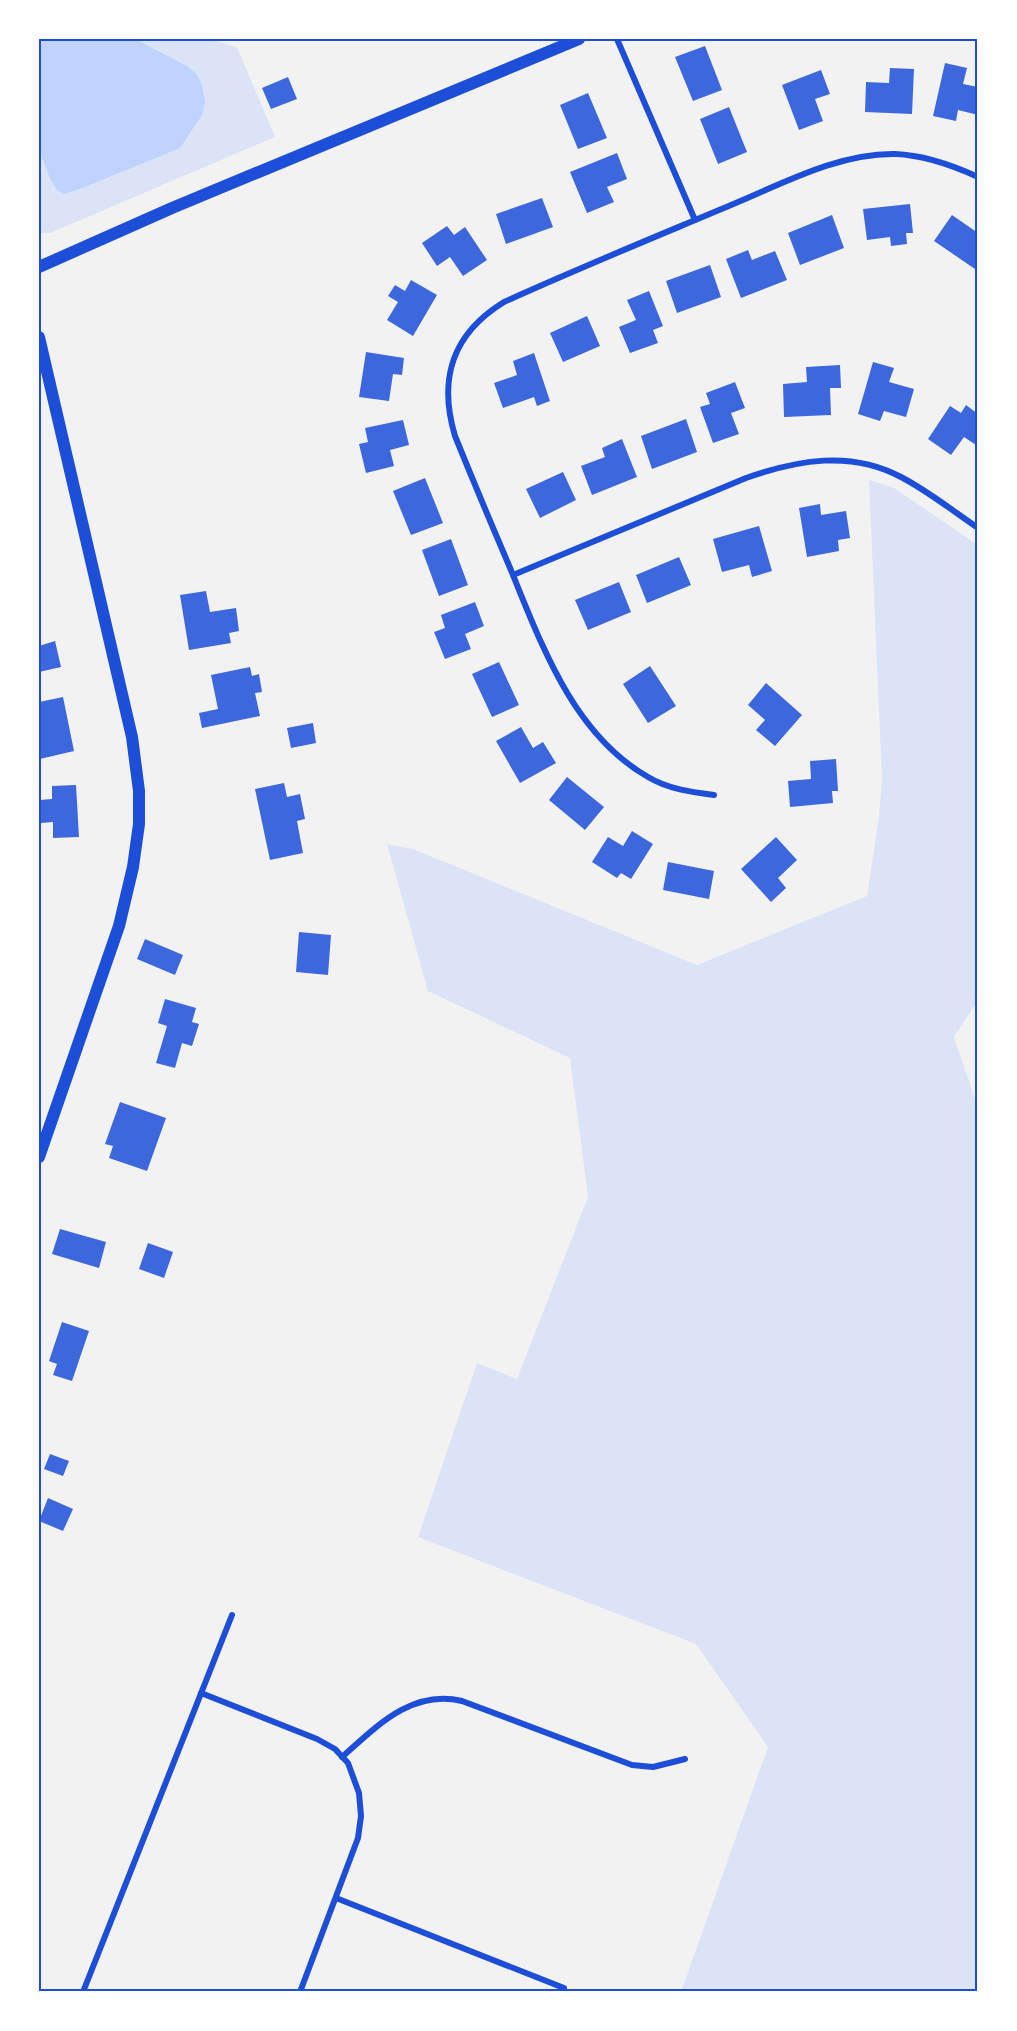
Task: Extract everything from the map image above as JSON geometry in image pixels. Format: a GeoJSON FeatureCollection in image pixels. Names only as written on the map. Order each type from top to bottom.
{"type":"FeatureCollection","features":[{"type":"Feature","properties":{"kind":"main road"},"geometry":{"type":"LineString","coordinates":[[39,267],[172,208],[579,39]]}},
{"type":"Feature","properties":{"kind":"main road"},"geometry":{"type":"LineString","coordinates":[[39,338],[132,737],[139,791],[139,824],[133,867],[119,926],[39,1157]]}},
{"type":"Feature","properties":{"kind":"street"},"geometry":{"type":"LineString","coordinates":[[617,39],[694,220]]}},
{"type":"Feature","properties":{"kind":"street"},"geometry":{"type":"LineString","coordinates":[[714,795],[666,786],[649,778],[621,758],[606,744],[580,712],[557,674],[513,575],[451,421],[447,394],[448,378],[456,355],[479,320],[504,302],[807,174],[861,157],[895,154],[947,164],[978,177]]}},
{"type":"Feature","properties":{"kind":"street"},"geometry":{"type":"LineString","coordinates":[[513,575],[746,478],[785,465],[822,459],[858,463],[902,477],[978,528]]}},
{"type":"Feature","properties":{"kind":"street"},"geometry":{"type":"LineString","coordinates":[[83,1992],[232,1616]]}},
{"type":"Feature","properties":{"kind":"street"},"geometry":{"type":"LineString","coordinates":[[201,1693],[317,1739],[334,1749],[348,1763],[356,1782],[362,1816],[355,1850],[300,1992]]}},
{"type":"Feature","properties":{"kind":"street"},"geometry":{"type":"LineString","coordinates":[[342,1757],[378,1725],[404,1707],[427,1700],[447,1698],[462,1701],[632,1765],[653,1767],[685,1760]]}},
{"type":"Feature","properties":{"kind":"street"},"geometry":{"type":"LineString","coordinates":[[336,1898],[564,1988]]}},
{"type":"Feature","properties":{"kind":"shaded area"},"geometry":{"type":"Polygon","coordinates":[[[39,39],[208,39],[237,47],[275,137],[50,233],[39,233],[39,39]]]}},
{"type":"Feature","properties":{"kind":"shaded area"},"geometry":{"type":"Polygon","coordinates":[[[869,480],[894,488],[978,545],[978,1000],[954,1037],[978,1108],[978,1992],[681,1992],[768,1747],[696,1644],[418,1537],[477,1363],[517,1379],[588,1197],[570,1058],[428,991],[387,844],[413,849],[697,965],[867,896],[882,781],[869,480]]]}},
{"type":"Feature","properties":{"kind":"water"},"geometry":{"type":"Polygon","coordinates":[[[39,39],[135,39],[189,67],[198,76],[205,102],[202,115],[180,148],[64,194],[57,190],[50,178],[39,150],[39,39]]]}},
{"type":"Feature","properties":{"kind":"building"},"geometry":{"type":"Polygon","coordinates":[[[705,46],[722,90],[693,101],[675,57],[705,46]]]}},
{"type":"Feature","properties":{"kind":"building"},"geometry":{"type":"Polygon","coordinates":[[[945,63],[967,68],[963,84],[978,87],[978,115],[958,110],[956,121],[933,116],[945,63]]]}},
{"type":"Feature","properties":{"kind":"building"},"geometry":{"type":"Polygon","coordinates":[[[890,68],[914,69],[912,114],[865,112],[866,82],[889,83],[890,68]]]}},
{"type":"Feature","properties":{"kind":"building"},"geometry":{"type":"Polygon","coordinates":[[[821,70],[830,94],[815,99],[823,121],[799,130],[782,85],[821,70]]]}},
{"type":"Feature","properties":{"kind":"building"},"geometry":{"type":"Polygon","coordinates":[[[288,77],[297,99],[271,109],[262,88],[288,77]]]}},
{"type":"Feature","properties":{"kind":"building"},"geometry":{"type":"Polygon","coordinates":[[[588,93],[607,138],[578,149],[560,105],[588,93]]]}},
{"type":"Feature","properties":{"kind":"building"},"geometry":{"type":"Polygon","coordinates":[[[729,107],[747,152],[718,164],[700,119],[729,107]]]}},
{"type":"Feature","properties":{"kind":"building"},"geometry":{"type":"Polygon","coordinates":[[[617,153],[627,179],[607,187],[614,202],[587,213],[570,172],[617,153]]]}},
{"type":"Feature","properties":{"kind":"building"},"geometry":{"type":"Polygon","coordinates":[[[542,198],[553,227],[506,244],[496,214],[542,198]]]}},
{"type":"Feature","properties":{"kind":"building"},"geometry":{"type":"Polygon","coordinates":[[[910,204],[913,233],[906,233],[907,244],[891,246],[890,237],[867,240],[863,209],[910,204]]]}},
{"type":"Feature","properties":{"kind":"building"},"geometry":{"type":"Polygon","coordinates":[[[832,215],[844,248],[800,265],[788,233],[832,215]]]}},
{"type":"Feature","properties":{"kind":"building"},"geometry":{"type":"Polygon","coordinates":[[[952,215],[978,233],[978,265],[975,269],[934,241],[952,215]]]}},
{"type":"Feature","properties":{"kind":"building"},"geometry":{"type":"Polygon","coordinates":[[[447,226],[454,235],[465,227],[487,260],[463,276],[450,257],[437,266],[422,243],[447,226]]]}},
{"type":"Feature","properties":{"kind":"building"},"geometry":{"type":"Polygon","coordinates":[[[748,250],[752,260],[775,251],[787,280],[741,298],[726,259],[748,250]]]}},
{"type":"Feature","properties":{"kind":"building"},"geometry":{"type":"Polygon","coordinates":[[[710,265],[721,297],[677,313],[666,281],[710,265]]]}},
{"type":"Feature","properties":{"kind":"building"},"geometry":{"type":"Polygon","coordinates":[[[411,280],[437,295],[413,336],[387,320],[398,302],[388,296],[395,285],[405,291],[411,280]]]}},
{"type":"Feature","properties":{"kind":"building"},"geometry":{"type":"Polygon","coordinates":[[[649,291],[663,326],[653,330],[658,343],[630,353],[619,327],[636,320],[627,300],[649,291]]]}},
{"type":"Feature","properties":{"kind":"building"},"geometry":{"type":"Polygon","coordinates":[[[587,316],[600,346],[563,362],[550,333],[587,316]]]}},
{"type":"Feature","properties":{"kind":"building"},"geometry":{"type":"Polygon","coordinates":[[[366,352],[404,358],[402,375],[393,374],[389,401],[359,397],[366,352]]]}},
{"type":"Feature","properties":{"kind":"building"},"geometry":{"type":"Polygon","coordinates":[[[534,353],[550,401],[537,406],[534,397],[503,408],[494,383],[517,375],[513,361],[534,353]]]}},
{"type":"Feature","properties":{"kind":"building"},"geometry":{"type":"Polygon","coordinates":[[[873,362],[894,368],[889,382],[914,389],[906,417],[884,411],[880,421],[858,414],[873,362]]]}},
{"type":"Feature","properties":{"kind":"building"},"geometry":{"type":"Polygon","coordinates":[[[840,365],[841,388],[830,388],[831,415],[784,417],[783,384],[807,382],[806,367],[840,365]]]}},
{"type":"Feature","properties":{"kind":"building"},"geometry":{"type":"Polygon","coordinates":[[[735,382],[745,408],[731,413],[739,434],[713,443],[700,407],[710,404],[706,393],[735,382]]]}},
{"type":"Feature","properties":{"kind":"building"},"geometry":{"type":"Polygon","coordinates":[[[966,405],[978,414],[978,442],[976,445],[964,437],[951,455],[928,439],[950,406],[961,413],[966,405]]]}},
{"type":"Feature","properties":{"kind":"building"},"geometry":{"type":"Polygon","coordinates":[[[686,419],[697,452],[652,469],[641,436],[686,419]]]}},
{"type":"Feature","properties":{"kind":"building"},"geometry":{"type":"Polygon","coordinates":[[[403,420],[409,445],[390,450],[394,466],[366,473],[359,444],[368,442],[365,428],[403,420]]]}},
{"type":"Feature","properties":{"kind":"building"},"geometry":{"type":"Polygon","coordinates":[[[622,439],[637,477],[592,495],[581,466],[605,457],[602,448],[622,439]]]}},
{"type":"Feature","properties":{"kind":"building"},"geometry":{"type":"Polygon","coordinates":[[[563,472],[576,500],[540,518],[526,489],[563,472]]]}},
{"type":"Feature","properties":{"kind":"building"},"geometry":{"type":"Polygon","coordinates":[[[425,478],[443,523],[411,535],[393,491],[425,478]]]}},
{"type":"Feature","properties":{"kind":"building"},"geometry":{"type":"Polygon","coordinates":[[[820,504],[821,515],[846,511],[850,538],[838,540],[839,551],[807,557],[799,508],[820,504]]]}},
{"type":"Feature","properties":{"kind":"building"},"geometry":{"type":"Polygon","coordinates":[[[759,526],[772,571],[752,577],[749,565],[722,572],[713,539],[759,526]]]}},
{"type":"Feature","properties":{"kind":"building"},"geometry":{"type":"Polygon","coordinates":[[[451,539],[468,585],[439,596],[422,550],[451,539]]]}},
{"type":"Feature","properties":{"kind":"building"},"geometry":{"type":"Polygon","coordinates":[[[679,557],[691,585],[647,603],[636,575],[679,557]]]}},
{"type":"Feature","properties":{"kind":"building"},"geometry":{"type":"Polygon","coordinates":[[[619,582],[631,612],[588,630],[575,600],[619,582]]]}},
{"type":"Feature","properties":{"kind":"building"},"geometry":{"type":"Polygon","coordinates":[[[206,591],[210,612],[236,608],[239,631],[229,633],[231,643],[189,650],[180,595],[206,591]]]}},
{"type":"Feature","properties":{"kind":"building"},"geometry":{"type":"Polygon","coordinates":[[[475,602],[484,626],[465,634],[471,649],[445,659],[434,632],[445,628],[441,615],[475,602]]]}},
{"type":"Feature","properties":{"kind":"building"},"geometry":{"type":"Polygon","coordinates":[[[55,641],[61,667],[39,672],[39,646],[55,641]]]}},
{"type":"Feature","properties":{"kind":"building"},"geometry":{"type":"Polygon","coordinates":[[[499,662],[519,705],[492,717],[472,674],[499,662]]]}},
{"type":"Feature","properties":{"kind":"building"},"geometry":{"type":"Polygon","coordinates":[[[650,666],[676,706],[648,723],[623,684],[650,666]]]}},
{"type":"Feature","properties":{"kind":"building"},"geometry":{"type":"Polygon","coordinates":[[[250,667],[252,676],[259,674],[262,692],[255,693],[260,716],[202,728],[199,713],[218,709],[211,675],[250,667]]]}},
{"type":"Feature","properties":{"kind":"building"},"geometry":{"type":"Polygon","coordinates":[[[766,683],[802,715],[775,746],[756,730],[765,720],[748,705],[766,683]]]}},
{"type":"Feature","properties":{"kind":"building"},"geometry":{"type":"Polygon","coordinates":[[[63,697],[74,751],[40,759],[39,702],[63,697]]]}},
{"type":"Feature","properties":{"kind":"building"},"geometry":{"type":"Polygon","coordinates":[[[313,723],[316,743],[291,748],[287,728],[313,723]]]}},
{"type":"Feature","properties":{"kind":"building"},"geometry":{"type":"Polygon","coordinates":[[[521,727],[533,748],[543,742],[556,763],[520,783],[496,741],[521,727]]]}},
{"type":"Feature","properties":{"kind":"building"},"geometry":{"type":"Polygon","coordinates":[[[836,759],[838,791],[832,791],[833,803],[790,807],[788,781],[811,779],[810,761],[836,759]]]}},
{"type":"Feature","properties":{"kind":"building"},"geometry":{"type":"Polygon","coordinates":[[[567,777],[604,807],[585,830],[549,800],[567,777]]]}},
{"type":"Feature","properties":{"kind":"building"},"geometry":{"type":"Polygon","coordinates":[[[284,783],[287,797],[300,794],[305,819],[297,821],[303,853],[270,860],[255,789],[284,783]]]}},
{"type":"Feature","properties":{"kind":"building"},"geometry":{"type":"Polygon","coordinates":[[[76,785],[79,837],[53,838],[53,822],[41,823],[40,800],[52,799],[52,786],[76,785]]]}},
{"type":"Feature","properties":{"kind":"building"},"geometry":{"type":"Polygon","coordinates":[[[632,831],[653,844],[631,879],[621,873],[617,878],[592,862],[608,837],[623,846],[632,831]]]}},
{"type":"Feature","properties":{"kind":"building"},"geometry":{"type":"Polygon","coordinates":[[[776,837],[797,860],[778,878],[786,888],[771,902],[741,869],[776,837]]]}},
{"type":"Feature","properties":{"kind":"building"},"geometry":{"type":"Polygon","coordinates":[[[668,862],[714,871],[709,899],[663,890],[668,862]]]}},
{"type":"Feature","properties":{"kind":"building"},"geometry":{"type":"Polygon","coordinates":[[[299,932],[331,935],[328,975],[296,972],[299,932]]]}},
{"type":"Feature","properties":{"kind":"building"},"geometry":{"type":"Polygon","coordinates":[[[145,939],[183,955],[175,975],[137,959],[145,939]]]}},
{"type":"Feature","properties":{"kind":"building"},"geometry":{"type":"Polygon","coordinates":[[[165,999],[196,1008],[192,1022],[199,1024],[192,1046],[182,1043],[175,1068],[156,1063],[167,1026],[158,1023],[165,999]]]}},
{"type":"Feature","properties":{"kind":"building"},"geometry":{"type":"Polygon","coordinates":[[[120,1102],[166,1118],[147,1171],[109,1158],[113,1146],[105,1144],[120,1102]]]}},
{"type":"Feature","properties":{"kind":"building"},"geometry":{"type":"Polygon","coordinates":[[[60,1229],[106,1242],[99,1268],[52,1254],[60,1229]]]}},
{"type":"Feature","properties":{"kind":"building"},"geometry":{"type":"Polygon","coordinates":[[[148,1243],[173,1252],[164,1278],[139,1269],[148,1243]]]}},
{"type":"Feature","properties":{"kind":"building"},"geometry":{"type":"Polygon","coordinates":[[[62,1322],[89,1331],[72,1381],[53,1375],[57,1364],[49,1361],[62,1322]]]}},
{"type":"Feature","properties":{"kind":"building"},"geometry":{"type":"Polygon","coordinates":[[[50,1454],[69,1461],[63,1476],[44,1469],[50,1454]]]}},
{"type":"Feature","properties":{"kind":"building"},"geometry":{"type":"Polygon","coordinates":[[[48,1498],[73,1509],[63,1531],[39,1521],[48,1498]]]}}]}
